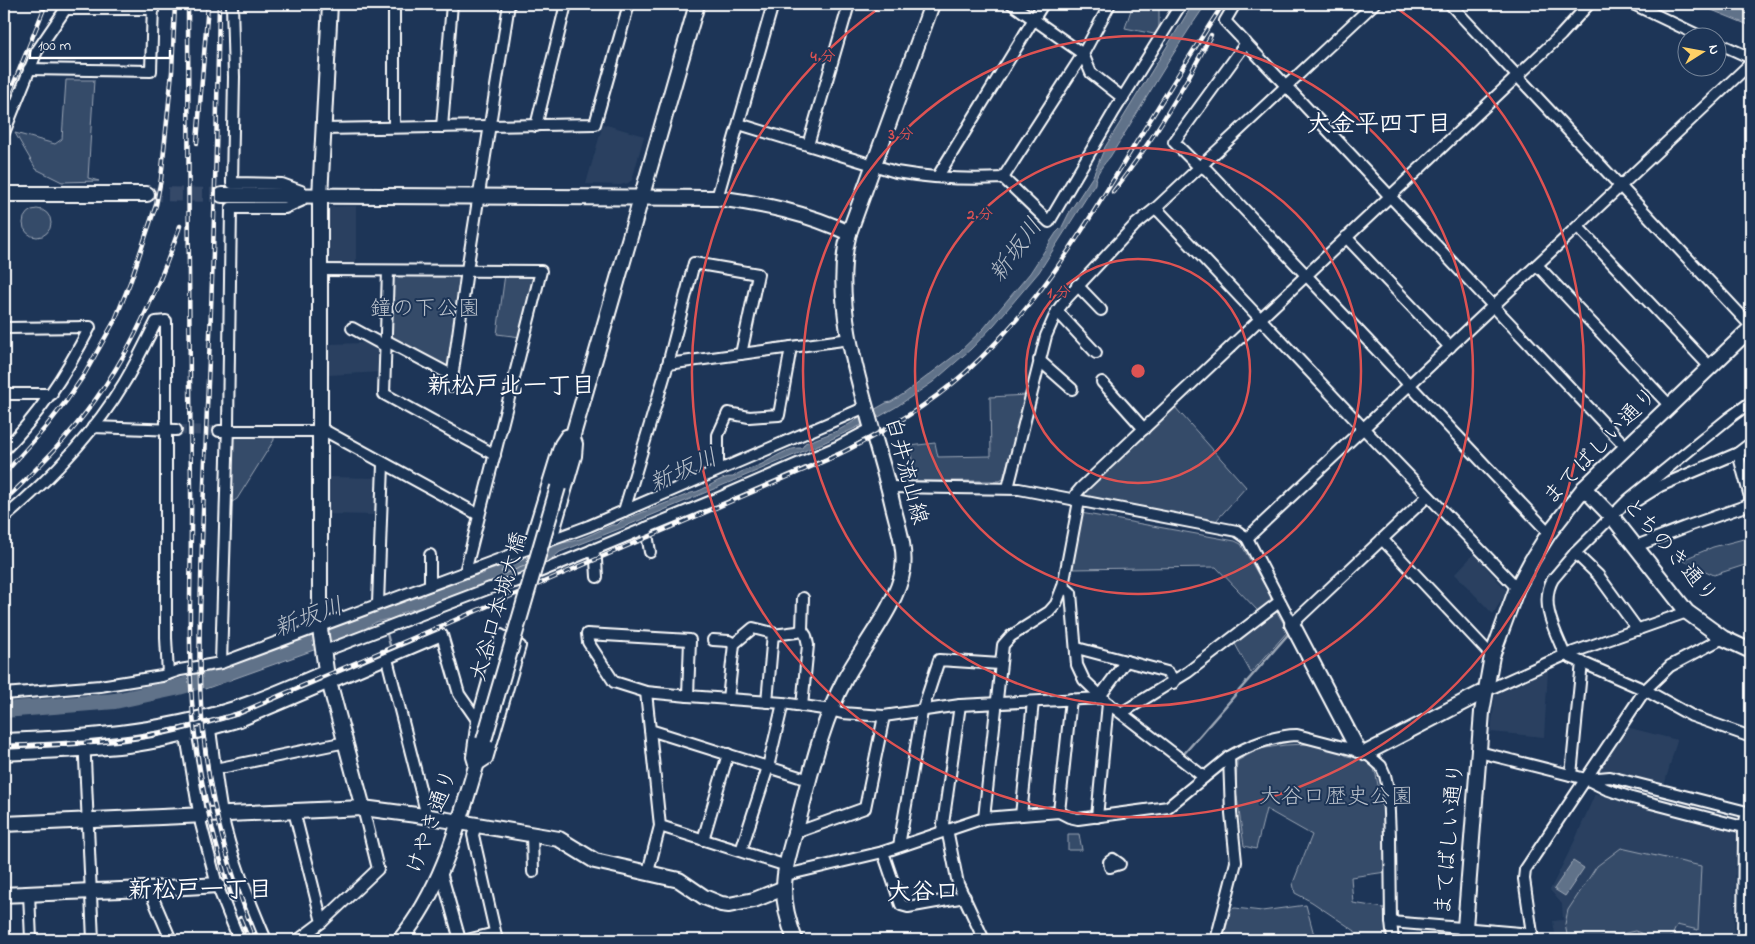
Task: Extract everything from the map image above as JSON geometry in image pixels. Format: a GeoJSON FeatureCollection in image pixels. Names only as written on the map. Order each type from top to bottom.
{"type":"FeatureCollection","features":[{"type":"Feature","properties":{"kind":"street"},"geometry":{"type":"LineString","coordinates":[[221,662],[223,431],[231,208],[285,208],[301,201],[301,192],[286,185],[232,183],[234,77],[232,4]]}},
{"type":"Feature","properties":{"kind":"street"},"geometry":{"type":"LineString","coordinates":[[298,940],[322,922],[378,870],[326,670],[320,627],[320,197],[330,4]]}},
{"type":"Feature","properties":{"kind":"street"},"geometry":{"type":"LineString","coordinates":[[394,4],[394,127]]}},
{"type":"Feature","properties":{"kind":"street"},"geometry":{"type":"LineString","coordinates":[[442,127],[452,4]]}},
{"type":"Feature","properties":{"kind":"street"},"geometry":{"type":"LineString","coordinates":[[352,328],[385,343],[452,381],[467,270],[509,4]]}},
{"type":"Feature","properties":{"kind":"street"},"geometry":{"type":"LineString","coordinates":[[536,126],[566,4]]}},
{"type":"Feature","properties":{"kind":"street"},"geometry":{"type":"LineString","coordinates":[[324,129],[595,124],[629,4]]}},
{"type":"Feature","properties":{"kind":"street","name":"大谷口本城大橋"},"geometry":{"type":"LineString","coordinates":[[484,740],[697,4]]}},
{"type":"Feature","properties":{"kind":"street"},"geometry":{"type":"LineString","coordinates":[[717,198],[773,4]]}},
{"type":"Feature","properties":{"kind":"street"},"geometry":{"type":"LineString","coordinates":[[808,145],[849,4]]}},
{"type":"Feature","properties":{"kind":"street","name":"白井流山線"},"geometry":{"type":"LineString","coordinates":[[795,940],[789,923],[786,876],[809,780],[830,710],[845,677],[890,604],[899,586],[903,568],[902,548],[888,487],[871,428],[850,339],[846,316],[845,247],[932,4]]}},
{"type":"Feature","properties":{"kind":"street"},"geometry":{"type":"LineString","coordinates":[[1012,4],[1083,54],[1091,73],[1123,98]]}},
{"type":"Feature","properties":{"kind":"street"},"geometry":{"type":"LineString","coordinates":[[938,176],[1043,4]]}},
{"type":"Feature","properties":{"kind":"street"},"geometry":{"type":"LineString","coordinates":[[1003,178],[1083,54],[1110,4]]}},
{"type":"Feature","properties":{"kind":"street"},"geometry":{"type":"LineString","coordinates":[[739,124],[896,172],[973,180],[1003,178],[1049,222],[1181,4]]}},
{"type":"Feature","properties":{"kind":"street"},"geometry":{"type":"LineString","coordinates":[[1235,4],[1225,21],[1626,447]]}},
{"type":"Feature","properties":{"kind":"street"},"geometry":{"type":"LineString","coordinates":[[1008,488],[1039,360],[1046,336],[1057,311],[1077,285],[1136,225],[1374,4]]}},
{"type":"Feature","properties":{"kind":"street"},"geometry":{"type":"LineString","coordinates":[[1450,4],[1621,185],[1751,327]]}},
{"type":"Feature","properties":{"kind":"street"},"geometry":{"type":"LineString","coordinates":[[984,818],[1002,645],[1011,636],[1049,612],[1056,604],[1063,586],[1077,500],[1076,494],[1561,34],[1589,4]]}},
{"type":"Feature","properties":{"kind":"street"},"geometry":{"type":"LineString","coordinates":[[1633,4],[1683,28]]}},
{"type":"Feature","properties":{"kind":"street"},"geometry":{"type":"LineString","coordinates":[[4,133],[29,68],[37,51],[67,6],[153,6],[151,71],[29,68]]}},
{"type":"Feature","properties":{"kind":"street"},"geometry":{"type":"LineString","coordinates":[[1246,44],[1174,142],[1200,167],[1207,170],[1549,533]]}},
{"type":"Feature","properties":{"kind":"street"},"geometry":{"type":"LineString","coordinates":[[1728,48],[1751,58]]}},
{"type":"Feature","properties":{"kind":"street"},"geometry":{"type":"LineString","coordinates":[[1247,538],[1751,62]]}},
{"type":"Feature","properties":{"kind":"street"},"geometry":{"type":"LineString","coordinates":[[4,194],[147,194]]}},
{"type":"Feature","properties":{"kind":"street"},"geometry":{"type":"LineString","coordinates":[[222,195],[717,198],[752,203],[804,215],[849,233]]}},
{"type":"Feature","properties":{"kind":"street"},"geometry":{"type":"LineString","coordinates":[[1156,208],[1517,588]]}},
{"type":"Feature","properties":{"kind":"street"},"geometry":{"type":"LineString","coordinates":[[1578,227],[1711,368]]}},
{"type":"Feature","properties":{"kind":"street"},"geometry":{"type":"LineString","coordinates":[[1346,237],[1450,347]]}},
{"type":"Feature","properties":{"kind":"street"},"geometry":{"type":"LineString","coordinates":[[624,511],[668,364],[694,263],[758,274],[741,354]]}},
{"type":"Feature","properties":{"kind":"street"},"geometry":{"type":"LineString","coordinates":[[1537,265],[1670,406]]}},
{"type":"Feature","properties":{"kind":"street"},"geometry":{"type":"LineString","coordinates":[[319,270],[541,271],[465,572]]}},
{"type":"Feature","properties":{"kind":"street"},"geometry":{"type":"LineString","coordinates":[[388,270],[384,394],[496,455]]}},
{"type":"Feature","properties":{"kind":"street"},"geometry":{"type":"LineString","coordinates":[[1077,285],[1101,310]]}},
{"type":"Feature","properties":{"kind":"street"},"geometry":{"type":"LineString","coordinates":[[1057,311],[1096,353]]}},
{"type":"Feature","properties":{"kind":"street"},"geometry":{"type":"LineString","coordinates":[[4,518],[56,470],[82,442],[124,382],[156,322],[166,321],[171,430],[166,628],[168,674]]}},
{"type":"Feature","properties":{"kind":"street"},"geometry":{"type":"LineString","coordinates":[[4,328],[90,327],[52,394],[4,450]]}},
{"type":"Feature","properties":{"kind":"street","name":"まてばしい通り"},"geometry":{"type":"LineString","coordinates":[[1464,934],[1485,692],[1492,656],[1517,588],[1549,533],[1584,488],[1711,368],[1751,327]]}},
{"type":"Feature","properties":{"kind":"street"},"geometry":{"type":"LineString","coordinates":[[668,364],[850,339]]}},
{"type":"Feature","properties":{"kind":"street"},"geometry":{"type":"LineString","coordinates":[[718,470],[718,435],[728,413],[749,417],[779,415],[791,347]]}},
{"type":"Feature","properties":{"kind":"street"},"geometry":{"type":"LineString","coordinates":[[1039,360],[1072,389]]}},
{"type":"Feature","properties":{"kind":"street"},"geometry":{"type":"LineString","coordinates":[[1102,382],[1144,429]]}},
{"type":"Feature","properties":{"kind":"street"},"geometry":{"type":"LineString","coordinates":[[4,394],[52,394]]}},
{"type":"Feature","properties":{"kind":"street"},"geometry":{"type":"LineString","coordinates":[[1751,402],[1614,513],[1553,578],[1548,588],[1546,600],[1554,630],[1565,655],[1645,690],[1692,716],[1751,738]]}},
{"type":"Feature","properties":{"kind":"street"},"geometry":{"type":"LineString","coordinates":[[4,694],[100,686],[162,676],[221,662],[320,627],[624,511],[867,408]]}},
{"type":"Feature","properties":{"kind":"street"},"geometry":{"type":"LineString","coordinates":[[92,427],[171,430]]}},
{"type":"Feature","properties":{"kind":"street"},"geometry":{"type":"LineString","coordinates":[[322,651],[490,588],[515,582],[839,446],[871,428]]}},
{"type":"Feature","properties":{"kind":"street"},"geometry":{"type":"LineString","coordinates":[[223,431],[320,430],[479,514]]}},
{"type":"Feature","properties":{"kind":"street"},"geometry":{"type":"LineString","coordinates":[[528,548],[560,444],[566,435],[573,433],[577,444],[576,456],[552,539]]}},
{"type":"Feature","properties":{"kind":"street"},"geometry":{"type":"LineString","coordinates":[[1614,513],[1660,486],[1738,453],[1751,443]]}},
{"type":"Feature","properties":{"kind":"street"},"geometry":{"type":"LineString","coordinates":[[1636,546],[1751,503],[1738,453]]}},
{"type":"Feature","properties":{"kind":"street"},"geometry":{"type":"LineString","coordinates":[[378,604],[383,464]]}},
{"type":"Feature","properties":{"kind":"street"},"geometry":{"type":"LineString","coordinates":[[888,487],[1008,488],[1238,531],[1247,538],[1279,602],[1362,751],[1381,766],[1385,775],[1388,790],[1393,940]]}},
{"type":"Feature","properties":{"kind":"street","name":"とちのき通り"},"geometry":{"type":"LineString","coordinates":[[1584,488],[1614,513],[1636,546],[1687,612],[1723,638],[1751,651]]}},
{"type":"Feature","properties":{"kind":"street"},"geometry":{"type":"LineString","coordinates":[[1292,624],[1428,496]]}},
{"type":"Feature","properties":{"kind":"street"},"geometry":{"type":"LineString","coordinates":[[646,528],[650,552]]}},
{"type":"Feature","properties":{"kind":"street"},"geometry":{"type":"LineString","coordinates":[[1382,539],[1492,656]]}},
{"type":"Feature","properties":{"kind":"street"},"geometry":{"type":"LineString","coordinates":[[592,550],[596,560],[597,577]]}},
{"type":"Feature","properties":{"kind":"street"},"geometry":{"type":"LineString","coordinates":[[1575,553],[1598,575],[1638,630]]}},
{"type":"Feature","properties":{"kind":"street"},"geometry":{"type":"LineString","coordinates":[[430,556],[430,585]]}},
{"type":"Feature","properties":{"kind":"street"},"geometry":{"type":"LineString","coordinates":[[1063,586],[1071,593],[1077,665],[1084,680],[1204,777]]}},
{"type":"Feature","properties":{"kind":"street"},"geometry":{"type":"LineString","coordinates":[[802,706],[808,645],[802,630],[803,598]]}},
{"type":"Feature","properties":{"kind":"street"},"geometry":{"type":"LineString","coordinates":[[1123,712],[1172,683],[1279,602]]}},
{"type":"Feature","properties":{"kind":"street"},"geometry":{"type":"LineString","coordinates":[[4,824],[363,808],[424,816],[560,839],[595,860],[679,880],[704,897],[729,905],[754,900],[786,876],[883,852],[984,818],[1059,812],[1078,819],[1168,806],[1229,756],[1267,740],[1297,735],[1362,751],[1565,655],[1687,612]]}},
{"type":"Feature","properties":{"kind":"street"},"geometry":{"type":"LineString","coordinates":[[728,699],[734,644],[753,628],[773,633],[773,635],[802,630]]}},
{"type":"Feature","properties":{"kind":"street"},"geometry":{"type":"LineString","coordinates":[[688,696],[690,640],[588,634],[588,642],[614,682],[646,692],[688,696],[783,703],[842,713],[884,716],[960,705],[1104,698]]}},
{"type":"Feature","properties":{"kind":"street"},"geometry":{"type":"LineString","coordinates":[[4,755],[85,751],[136,746],[210,730],[240,721],[442,635],[459,694],[477,720]]}},
{"type":"Feature","properties":{"kind":"street"},"geometry":{"type":"LineString","coordinates":[[502,635],[520,646],[488,759],[475,767],[472,757],[477,720],[502,635]]}},
{"type":"Feature","properties":{"kind":"street"},"geometry":{"type":"LineString","coordinates":[[767,702],[773,635]]}},
{"type":"Feature","properties":{"kind":"street"},"geometry":{"type":"LineString","coordinates":[[1391,922],[1464,934],[1532,937],[1524,879],[1526,870],[1645,690],[1670,666],[1723,638]]}},
{"type":"Feature","properties":{"kind":"street"},"geometry":{"type":"LineString","coordinates":[[713,640],[729,641],[734,644]]}},
{"type":"Feature","properties":{"kind":"street"},"geometry":{"type":"LineString","coordinates":[[1077,648],[1166,672],[1171,676],[1172,683]]}},
{"type":"Feature","properties":{"kind":"street"},"geometry":{"type":"LineString","coordinates":[[387,659],[425,808],[424,816]]}},
{"type":"Feature","properties":{"kind":"street"},"geometry":{"type":"LineString","coordinates":[[899,846],[922,712],[939,660],[1000,664]]}},
{"type":"Feature","properties":{"kind":"street"},"geometry":{"type":"LineString","coordinates":[[1097,817],[1104,698],[1126,661]]}},
{"type":"Feature","properties":{"kind":"street"},"geometry":{"type":"LineString","coordinates":[[1571,775],[1582,662]]}},
{"type":"Feature","properties":{"kind":"street"},"geometry":{"type":"LineString","coordinates":[[4,739],[84,736],[156,726],[234,707],[326,670]]}},
{"type":"Feature","properties":{"kind":"street"},"geometry":{"type":"LineString","coordinates":[[646,692],[660,826],[648,872]]}},
{"type":"Feature","properties":{"kind":"street"},"geometry":{"type":"LineString","coordinates":[[1059,812],[1071,699]]}},
{"type":"Feature","properties":{"kind":"street"},"geometry":{"type":"LineString","coordinates":[[1021,815],[1034,702]]}},
{"type":"Feature","properties":{"kind":"street"},"geometry":{"type":"LineString","coordinates":[[742,851],[768,767],[783,703]]}},
{"type":"Feature","properties":{"kind":"street"},"geometry":{"type":"LineString","coordinates":[[960,705],[945,830],[958,884],[984,940]]}},
{"type":"Feature","properties":{"kind":"street"},"geometry":{"type":"LineString","coordinates":[[795,833],[865,808],[884,716]]}},
{"type":"Feature","properties":{"kind":"street"},"geometry":{"type":"LineString","coordinates":[[210,730],[222,814],[247,893],[266,940]]}},
{"type":"Feature","properties":{"kind":"street"},"geometry":{"type":"LineString","coordinates":[[650,730],[809,780]]}},
{"type":"Feature","properties":{"kind":"street"},"geometry":{"type":"LineString","coordinates":[[84,736],[93,940]]}},
{"type":"Feature","properties":{"kind":"street"},"geometry":{"type":"LineString","coordinates":[[186,736],[199,814],[217,885],[239,940]]}},
{"type":"Feature","properties":{"kind":"street","name":"けやき通り"},"geometry":{"type":"LineString","coordinates":[[400,940],[426,901],[441,872],[460,822],[484,740]]}},
{"type":"Feature","properties":{"kind":"street"},"geometry":{"type":"LineString","coordinates":[[215,769],[346,742]]}},
{"type":"Feature","properties":{"kind":"street"},"geometry":{"type":"LineString","coordinates":[[1479,752],[1586,779],[1606,789],[1632,798],[1748,828]]}},
{"type":"Feature","properties":{"kind":"street"},"geometry":{"type":"LineString","coordinates":[[702,840],[728,754]]}},
{"type":"Feature","properties":{"kind":"street"},"geometry":{"type":"LineString","coordinates":[[1216,940],[1236,862],[1231,813],[1229,756]]}},
{"type":"Feature","properties":{"kind":"street"},"geometry":{"type":"LineString","coordinates":[[1586,779],[1610,777],[1749,812],[1748,881],[1744,940]]}},
{"type":"Feature","properties":{"kind":"street"},"geometry":{"type":"LineString","coordinates":[[294,811],[322,922]]}},
{"type":"Feature","properties":{"kind":"street"},"geometry":{"type":"LineString","coordinates":[[467,940],[496,937],[473,835],[476,825]]}},
{"type":"Feature","properties":{"kind":"street"},"geometry":{"type":"LineString","coordinates":[[660,826],[742,851],[786,876]]}},
{"type":"Feature","properties":{"kind":"street"},"geometry":{"type":"LineString","coordinates":[[532,834],[533,872]]}},
{"type":"Feature","properties":{"kind":"street"},"geometry":{"type":"LineString","coordinates":[[883,852],[901,905],[908,907],[965,897]]}},
{"type":"Feature","properties":{"kind":"street"},"geometry":{"type":"LineString","coordinates":[[441,872],[460,940]]}},
{"type":"Feature","properties":{"kind":"street"},"geometry":{"type":"LineString","coordinates":[[4,895],[217,885]]}},
{"type":"Feature","properties":{"kind":"street"},"geometry":{"type":"LineString","coordinates":[[149,889],[171,940]]}},
{"type":"Feature","properties":{"kind":"street"},"geometry":{"type":"LineString","coordinates":[[29,893],[31,940]]}},
{"type":"Feature","properties":{"kind":"shaded area"},"geometry":{"type":"Polygon","coordinates":[[[603,124],[644,136],[632,180],[628,183],[620,185],[586,184],[603,124]]]}},
{"type":"Feature","properties":{"kind":"shaded area"},"geometry":{"type":"Polygon","coordinates":[[[356,206],[356,266],[327,266],[327,211],[330,207],[356,206]]]}},
{"type":"Feature","properties":{"kind":"shaded area"},"geometry":{"type":"Polygon","coordinates":[[[367,343],[382,351],[381,372],[328,375],[328,344],[367,343]]]}},
{"type":"Feature","properties":{"kind":"shaded area"},"geometry":{"type":"Polygon","coordinates":[[[326,477],[379,478],[378,515],[326,514],[326,477]]]}},
{"type":"Feature","properties":{"kind":"shaded area"},"geometry":{"type":"Polygon","coordinates":[[[1474,554],[1507,591],[1493,614],[1455,574],[1474,554]]]}},
{"type":"Feature","properties":{"kind":"shaded area"},"geometry":{"type":"Polygon","coordinates":[[[1548,670],[1544,737],[1491,732],[1495,695],[1548,670]]]}},
{"type":"Feature","properties":{"kind":"shaded area"},"geometry":{"type":"Polygon","coordinates":[[[1626,727],[1677,740],[1664,786],[1602,770],[1601,765],[1626,727]]]}},
{"type":"Feature","properties":{"kind":"shaded area"},"geometry":{"type":"Polygon","coordinates":[[[1595,794],[1620,798],[1736,829],[1734,940],[1556,940],[1553,921],[1563,920],[1562,904],[1550,890],[1595,794]]]}},
{"type":"Feature","properties":{"kind":"green space"},"geometry":{"type":"Polygon","coordinates":[[[1132,7],[1159,8],[1159,29],[1154,34],[1125,28],[1132,7]]]}},
{"type":"Feature","properties":{"kind":"green space"},"geometry":{"type":"Polygon","coordinates":[[[66,80],[94,80],[88,178],[99,181],[62,182],[36,169],[15,133],[55,144],[62,139],[66,80]]]}},
{"type":"Feature","properties":{"kind":"green space"},"geometry":{"type":"Polygon","coordinates":[[[37,209],[47,213],[51,223],[47,233],[37,237],[27,233],[23,223],[27,213],[37,209]]]}},
{"type":"Feature","properties":{"kind":"green space"},"geometry":{"type":"Polygon","coordinates":[[[505,274],[532,275],[535,282],[521,337],[497,334],[505,274]]]}},
{"type":"Feature","properties":{"kind":"green space","name":"鐘の下公園"},"geometry":{"type":"Polygon","coordinates":[[[397,275],[459,275],[461,280],[450,371],[392,339],[393,279],[397,275]]]}},
{"type":"Feature","properties":{"kind":"green space"},"geometry":{"type":"Polygon","coordinates":[[[1027,395],[1003,479],[1000,481],[915,481],[910,446],[935,443],[938,457],[991,456],[990,397],[1027,395]]]}},
{"type":"Feature","properties":{"kind":"green space"},"geometry":{"type":"Polygon","coordinates":[[[1174,406],[1246,487],[1216,521],[1086,496],[1084,490],[1174,406]]]}},
{"type":"Feature","properties":{"kind":"green space"},"geometry":{"type":"Polygon","coordinates":[[[274,435],[274,440],[237,499],[229,504],[233,436],[274,435]]]}},
{"type":"Feature","properties":{"kind":"green space"},"geometry":{"type":"Polygon","coordinates":[[[1081,513],[1235,541],[1241,544],[1271,597],[1269,603],[1258,611],[1216,567],[1071,569],[1081,513]]]}},
{"type":"Feature","properties":{"kind":"green space"},"geometry":{"type":"Polygon","coordinates":[[[1751,537],[1751,563],[1714,575],[1682,560],[1713,547],[1751,537]]]}},
{"type":"Feature","properties":{"kind":"green space"},"geometry":{"type":"Polygon","coordinates":[[[1277,612],[1288,631],[1251,673],[1234,642],[1277,612]]]}},
{"type":"Feature","properties":{"kind":"green space","name":"大谷口歴史公園"},"geometry":{"type":"Polygon","coordinates":[[[1308,744],[1319,745],[1347,756],[1362,759],[1373,766],[1383,810],[1386,872],[1351,877],[1353,903],[1384,908],[1387,940],[1356,940],[1355,931],[1295,893],[1293,883],[1312,835],[1266,809],[1256,849],[1244,846],[1236,790],[1237,761],[1259,749],[1308,744]]]}},
{"type":"Feature","properties":{"kind":"green space"},"geometry":{"type":"Polygon","coordinates":[[[1068,834],[1079,834],[1082,850],[1068,850],[1068,834]]]}},
{"type":"Feature","properties":{"kind":"green space"},"geometry":{"type":"Polygon","coordinates":[[[1621,848],[1701,866],[1698,930],[1677,925],[1670,940],[1659,940],[1635,931],[1592,940],[1568,940],[1565,924],[1568,910],[1597,866],[1621,848]]]}},
{"type":"Feature","properties":{"kind":"green space"},"geometry":{"type":"Polygon","coordinates":[[[1306,905],[1314,935],[1255,940],[1223,940],[1231,909],[1262,911],[1306,905]]]}},
{"type":"Feature","properties":{"kind":"water"},"geometry":{"type":"Polygon","coordinates":[[[1193,4],[1206,4],[1169,60],[1110,157],[1100,169],[1095,184],[1039,272],[971,349],[933,382],[877,418],[823,443],[560,552],[545,564],[485,585],[479,585],[444,600],[401,613],[400,627],[396,627],[388,619],[376,622],[353,636],[205,689],[204,674],[415,596],[423,597],[427,590],[466,577],[483,574],[497,568],[499,563],[558,543],[579,539],[612,525],[617,525],[621,521],[702,490],[728,477],[733,477],[786,451],[802,448],[805,443],[837,431],[905,393],[958,353],[984,328],[1030,273],[1062,227],[1093,176],[1105,147],[1193,4]]]}},
{"type":"Feature","properties":{"kind":"water"},"geometry":{"type":"Polygon","coordinates":[[[1697,4],[1745,4],[1751,6],[1751,26],[1697,4]]]}},
{"type":"Feature","properties":{"kind":"water"},"geometry":{"type":"Polygon","coordinates":[[[1573,861],[1584,868],[1565,896],[1554,889],[1573,861]]]}},
{"type":"Feature","properties":{"kind":"waterway"},"geometry":{"type":"LineString","coordinates":[[386,630],[392,653]]}},
{"type":"Feature","properties":{"kind":"waterway"},"geometry":{"type":"LineString","coordinates":[[1182,756],[1291,631]]}},
{"type":"Feature","properties":{"kind":"waterway","name":"新坂川"},"geometry":{"type":"LineString","coordinates":[[4,710],[115,701],[175,688],[225,674]]}},
{"type":"Feature","properties":{"kind":"tunnel"},"geometry":{"type":"LineString","coordinates":[[147,194],[222,195]]}},
{"type":"Feature","properties":{"kind":"tunnel"},"geometry":{"type":"LineString","coordinates":[[176,430],[219,431]]}},
{"type":"Feature","properties":{"kind":"railway"},"geometry":{"type":"LineString","coordinates":[[4,107],[46,4]]}},
{"type":"Feature","properties":{"kind":"railway"},"geometry":{"type":"LineString","coordinates":[[4,474],[45,428],[84,375],[115,320],[131,280],[156,205],[161,179],[172,72],[175,4]]}},
{"type":"Feature","properties":{"kind":"railway"},"geometry":{"type":"LineString","coordinates":[[188,4],[191,675],[194,728],[201,778],[218,852],[233,901]]}},
{"type":"Feature","properties":{"kind":"railway"},"geometry":{"type":"LineString","coordinates":[[197,143],[208,4]]}},
{"type":"Feature","properties":{"kind":"railway"},"geometry":{"type":"LineString","coordinates":[[219,4],[214,206],[201,561],[200,686],[205,749],[218,822],[239,894],[257,940]]}},
{"type":"Feature","properties":{"kind":"railway"},"geometry":{"type":"LineString","coordinates":[[4,746],[118,740],[178,729],[237,714],[829,459],[865,441],[900,420],[934,398],[966,372],[1013,324],[1033,300],[1071,248],[1223,4]]}},
{"type":"Feature","properties":{"kind":"railway"},"geometry":{"type":"LineString","coordinates":[[1113,192],[1166,116],[1211,35]]}},
{"type":"Feature","properties":{"kind":"railway"},"geometry":{"type":"LineString","coordinates":[[4,500],[64,439],[107,383],[140,325],[180,226]]}},
{"type":"Feature","properties":{"kind":"railway"},"geometry":{"type":"LineString","coordinates":[[240,918],[249,940]]}},
{"type":"Feature","properties":{"kind":"district","name":"大金平四丁目"},"geometry":{"type":"Point","coordinates":[1379,125]}},
{"type":"Feature","properties":{"kind":"district","name":"新松戸北一丁目"},"geometry":{"type":"Point","coordinates":[511,387]}},
{"type":"Feature","properties":{"kind":"district","name":"新松戸一丁目"},"geometry":{"type":"Point","coordinates":[200,891]}},
{"type":"Feature","properties":{"kind":"district","name":"大谷口"},"geometry":{"type":"Point","coordinates":[923,893]}}]}
